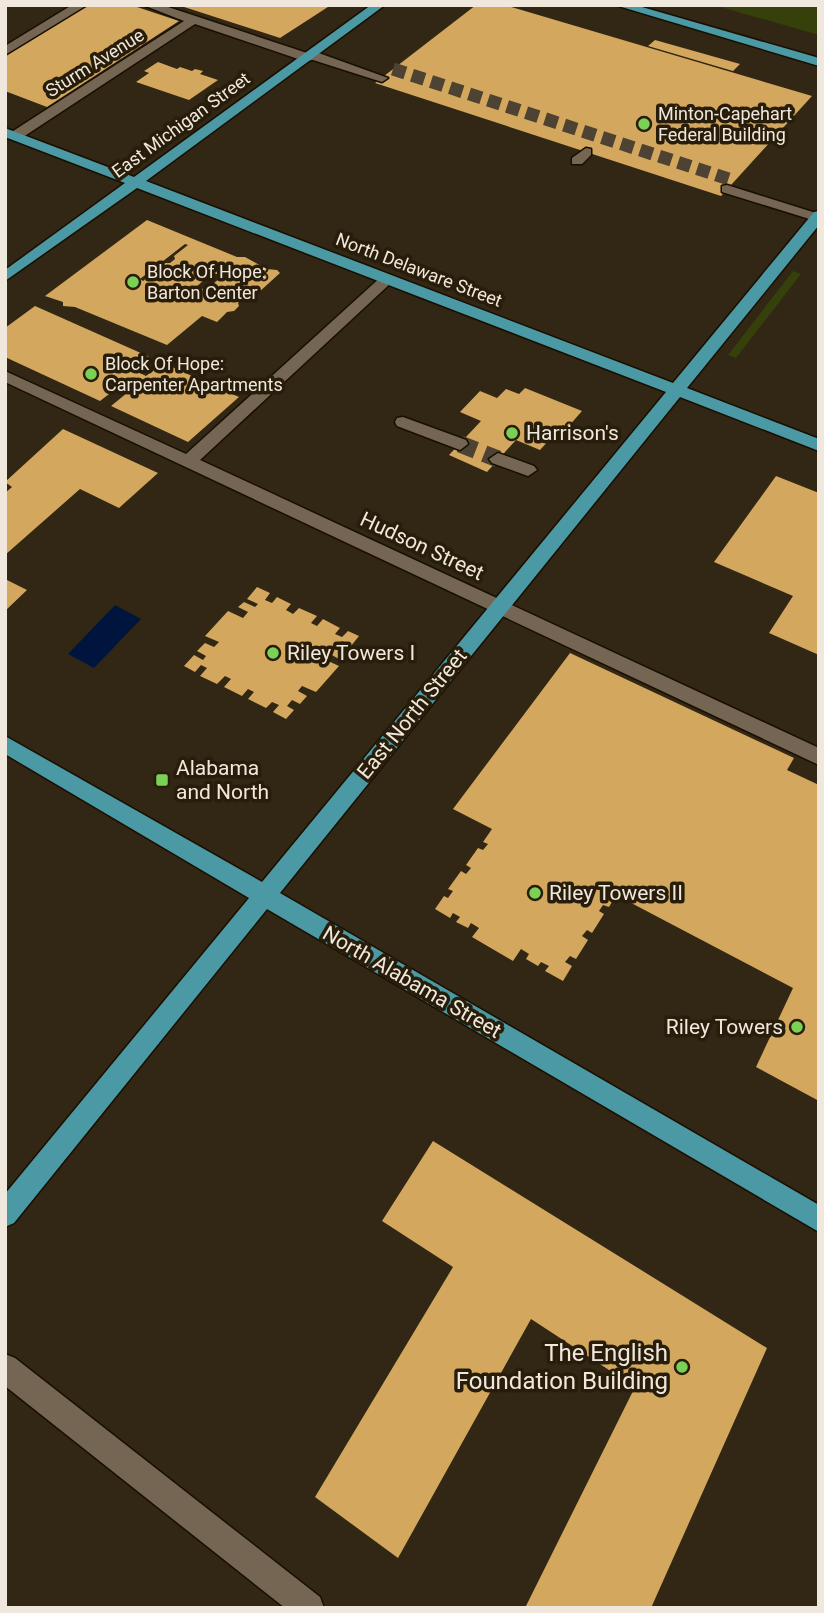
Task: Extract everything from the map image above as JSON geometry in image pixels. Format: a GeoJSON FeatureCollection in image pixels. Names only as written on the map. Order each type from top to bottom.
{"type":"FeatureCollection","features":[{"type":"Feature","properties":{"kind":"main road","name":"East Michigan Street"},"geometry":{"type":"LineString","coordinates":[[5,277],[379,5]]}},
{"type":"Feature","properties":{"kind":"main road"},"geometry":{"type":"LineString","coordinates":[[621,5],[819,62]]}},
{"type":"Feature","properties":{"kind":"main road","name":"North Delaware Street"},"geometry":{"type":"LineString","coordinates":[[10,134],[819,445]]}},
{"type":"Feature","properties":{"kind":"main road","name":"East North Street"},"geometry":{"type":"LineString","coordinates":[[5,1214],[818,214]]}},
{"type":"Feature","properties":{"kind":"main road","name":"North Alabama Street"},"geometry":{"type":"LineString","coordinates":[[5,744],[819,1219]]}},
{"type":"Feature","properties":{"kind":"street"},"geometry":{"type":"LineString","coordinates":[[5,51],[81,5]]}},
{"type":"Feature","properties":{"kind":"street"},"geometry":{"type":"LineString","coordinates":[[149,5],[387,73]]}},
{"type":"Feature","properties":{"kind":"street","name":"Sturm Avenue"},"geometry":{"type":"LineString","coordinates":[[10,134],[194,20]]}},
{"type":"Feature","properties":{"kind":"street"},"geometry":{"type":"LineString","coordinates":[[731,186],[818,214]]}},
{"type":"Feature","properties":{"kind":"street"},"geometry":{"type":"LineString","coordinates":[[189,461],[387,279]]}},
{"type":"Feature","properties":{"kind":"street","name":"Hudson Street"},"geometry":{"type":"LineString","coordinates":[[5,376],[819,757]]}},
{"type":"Feature","properties":{"kind":"street"},"geometry":{"type":"LineString","coordinates":[[403,422],[460,444]]}},
{"type":"Feature","properties":{"kind":"street"},"geometry":{"type":"LineString","coordinates":[[498,459],[528,470]]}},
{"type":"Feature","properties":{"kind":"street"},"geometry":{"type":"LineString","coordinates":[[5,1368],[309,1608]]}},
{"type":"Feature","properties":{"kind":"green space"},"geometry":{"type":"Polygon","coordinates":[[[713,5],[819,5],[819,35],[713,5]]]}},
{"type":"Feature","properties":{"kind":"green space"},"geometry":{"type":"Polygon","coordinates":[[[793,271],[801,274],[736,358],[728,355],[793,271]]]}},
{"type":"Feature","properties":{"kind":"water"},"geometry":{"type":"Polygon","coordinates":[[[115,605],[141,619],[94,668],[68,654],[115,605]]]}},
{"type":"Feature","properties":{"kind":"building"},"geometry":{"type":"Polygon","coordinates":[[[88,5],[131,5],[179,21],[47,107],[5,91],[5,56],[88,5]]]}},
{"type":"Feature","properties":{"kind":"building"},"geometry":{"type":"Polygon","coordinates":[[[181,5],[331,5],[280,38],[181,6],[181,5]]]}},
{"type":"Feature","properties":{"kind":"building","name":"Minton-Capehart Federal Building"},"geometry":{"type":"Polygon","coordinates":[[[476,5],[505,5],[812,96],[721,196],[375,83],[476,5]]]}},
{"type":"Feature","properties":{"kind":"building"},"geometry":{"type":"Polygon","coordinates":[[[655,40],[740,64],[733,71],[648,46],[655,40]]]}},
{"type":"Feature","properties":{"kind":"building"},"geometry":{"type":"Polygon","coordinates":[[[158,62],[177,69],[180,67],[203,71],[200,74],[218,80],[189,100],[136,82],[149,73],[144,71],[158,62]]]}},
{"type":"Feature","properties":{"kind":"building","name":"Block Of Hope: Barton Center"},"geometry":{"type":"Polygon","coordinates":[[[147,220],[280,273],[258,293],[253,291],[238,303],[239,306],[234,311],[227,312],[217,322],[202,316],[167,345],[75,307],[63,306],[63,302],[45,296],[147,220]],[[185,244],[140,279],[143,281],[165,263],[170,263],[175,259],[174,256],[188,245],[185,244]],[[211,274],[196,287],[206,290],[220,278],[217,274],[211,274]]]}},
{"type":"Feature","properties":{"kind":"building","name":"Block Of Hope: Carpenter Apartments"},"geometry":{"type":"Polygon","coordinates":[[[35,306],[152,358],[136,371],[146,376],[163,363],[239,397],[188,442],[111,406],[127,393],[117,388],[100,401],[5,357],[5,328],[35,306]]]}},
{"type":"Feature","properties":{"kind":"building","name":"Harrison's"},"geometry":{"type":"Polygon","coordinates":[[[525,388],[582,411],[568,427],[563,425],[540,450],[516,440],[487,472],[449,455],[481,421],[460,412],[480,391],[497,398],[506,389],[519,394],[525,388]]]}},
{"type":"Feature","properties":{"kind":"building"},"geometry":{"type":"Polygon","coordinates":[[[63,429],[158,473],[119,508],[80,489],[5,555],[5,493],[12,487],[5,482],[63,429]]]}},
{"type":"Feature","properties":{"kind":"building"},"geometry":{"type":"Polygon","coordinates":[[[776,476],[819,493],[819,655],[769,633],[793,596],[714,562],[776,476]]]}},
{"type":"Feature","properties":{"kind":"building"},"geometry":{"type":"Polygon","coordinates":[[[5,579],[27,590],[5,611],[5,579]]]}},
{"type":"Feature","properties":{"kind":"building","name":"Riley Towers I"},"geometry":{"type":"Polygon","coordinates":[[[257,587],[270,593],[265,600],[272,603],[277,597],[291,604],[286,610],[293,614],[299,608],[317,616],[311,623],[317,626],[323,619],[340,628],[335,634],[342,637],[348,631],[359,636],[351,646],[342,641],[337,647],[345,651],[339,659],[330,654],[326,660],[339,666],[316,692],[302,686],[298,691],[307,696],[300,704],[292,700],[287,706],[294,710],[286,719],[273,712],[279,705],[272,702],[266,708],[248,699],[254,692],[248,689],[242,696],[224,687],[231,679],[225,676],[217,684],[200,676],[207,668],[201,665],[195,672],[184,666],[194,655],[203,660],[206,656],[197,651],[205,643],[214,647],[219,642],[205,636],[228,611],[243,618],[248,612],[238,607],[244,602],[255,607],[258,604],[247,599],[257,587]]]}},
{"type":"Feature","properties":{"kind":"building"},"geometry":{"type":"Polygon","coordinates":[[[570,653],[794,758],[787,770],[819,785],[819,1101],[756,1067],[793,988],[616,895],[609,907],[603,905],[599,911],[604,914],[592,933],[587,930],[582,936],[588,940],[576,959],[570,956],[565,962],[572,966],[563,981],[545,971],[549,966],[541,962],[538,966],[526,959],[529,954],[521,949],[513,961],[472,937],[479,928],[471,923],[468,928],[456,922],[460,917],[453,913],[450,918],[435,909],[444,896],[448,898],[453,891],[448,889],[461,871],[466,874],[471,868],[466,865],[478,848],[483,850],[488,844],[483,842],[492,829],[453,809],[570,653]]]}},
{"type":"Feature","properties":{"kind":"building","name":"The English Foundation Building"},"geometry":{"type":"Polygon","coordinates":[[[433,1141],[767,1348],[651,1608],[525,1608],[635,1387],[531,1319],[398,1558],[315,1497],[453,1267],[382,1221],[433,1141]]]}},
{"type":"Feature","properties":{"kind":"tunnel"},"geometry":{"type":"LineString","coordinates":[[393,69],[735,181]]}},
{"type":"Feature","properties":{"kind":"tunnel"},"geometry":{"type":"LineString","coordinates":[[460,444],[498,459]]}},
{"type":"Feature","properties":{"kind":"place","name":"Minton-Capehart Federal Building"},"geometry":{"type":"Point","coordinates":[644,124]}},
{"type":"Feature","properties":{"kind":"place","name":"Block Of Hope: Barton Center"},"geometry":{"type":"Point","coordinates":[133,282]}},
{"type":"Feature","properties":{"kind":"place","name":"Block Of Hope: Carpenter Apartments"},"geometry":{"type":"Point","coordinates":[91,374]}},
{"type":"Feature","properties":{"kind":"place","name":"Harrison's"},"geometry":{"type":"Point","coordinates":[512,433]}},
{"type":"Feature","properties":{"kind":"place","name":"Riley Towers I"},"geometry":{"type":"Point","coordinates":[273,653]}},
{"type":"Feature","properties":{"kind":"place","name":"Alabama and North"},"geometry":{"type":"Point","coordinates":[162,780]}},
{"type":"Feature","properties":{"kind":"place","name":"Riley Towers II"},"geometry":{"type":"Point","coordinates":[535,893]}},
{"type":"Feature","properties":{"kind":"place","name":"Riley Towers"},"geometry":{"type":"Point","coordinates":[797,1027]}},
{"type":"Feature","properties":{"kind":"place","name":"The English Foundation Building"},"geometry":{"type":"Point","coordinates":[682,1367]}}]}
